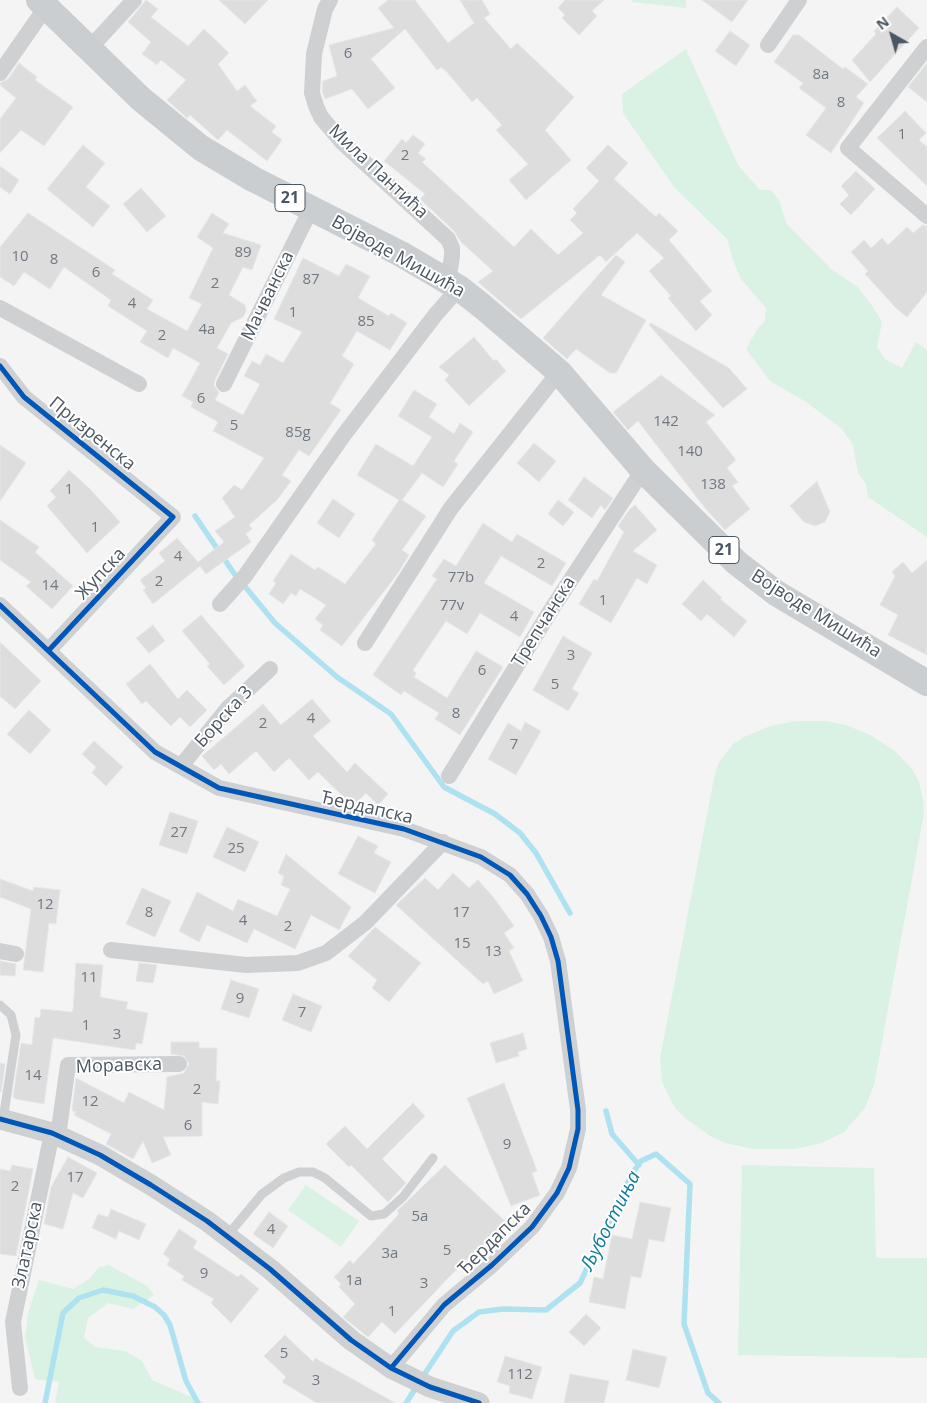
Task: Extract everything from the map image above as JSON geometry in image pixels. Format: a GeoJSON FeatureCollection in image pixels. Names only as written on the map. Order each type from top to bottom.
{"type":"FeatureCollection","features":[{"type":"Feature","properties":{"kind":"main road","name":"Војводе Мишића"},"geometry":{"type":"LineString","coordinates":[[42,4],[141,99],[201,148],[253,179],[401,254],[453,285],[504,323],[559,372],[643,470],[738,563],[768,587],[927,683]]}},
{"type":"Feature","properties":{"kind":"street"},"geometry":{"type":"LineString","coordinates":[[89,49],[134,0]]}},
{"type":"Feature","properties":{"kind":"street","name":"Мила Пантића"},"geometry":{"type":"LineString","coordinates":[[330,0],[325,9],[314,54],[312,85],[316,106],[321,117],[342,142],[448,239],[452,248],[453,285]]}},
{"type":"Feature","properties":{"kind":"street"},"geometry":{"type":"LineString","coordinates":[[768,45],[799,0]]}},
{"type":"Feature","properties":{"kind":"street"},"geometry":{"type":"LineString","coordinates":[[0,73],[42,4]]}},
{"type":"Feature","properties":{"kind":"street"},"geometry":{"type":"LineString","coordinates":[[927,46],[848,148],[927,216]]}},
{"type":"Feature","properties":{"kind":"street","name":"Мачванска"},"geometry":{"type":"LineString","coordinates":[[224,384],[311,209]]}},
{"type":"Feature","properties":{"kind":"street"},"geometry":{"type":"LineString","coordinates":[[220,604],[245,576],[343,436],[436,314],[453,285]]}},
{"type":"Feature","properties":{"kind":"street"},"geometry":{"type":"LineString","coordinates":[[0,308],[139,384]]}},
{"type":"Feature","properties":{"kind":"street","name":"Призренска"},"geometry":{"type":"LineString","coordinates":[[0,366],[24,397],[173,518]]}},
{"type":"Feature","properties":{"kind":"street"},"geometry":{"type":"LineString","coordinates":[[365,643],[451,508],[559,372]]}},
{"type":"Feature","properties":{"kind":"street","name":"Трепчанска"},"geometry":{"type":"LineString","coordinates":[[448,776],[551,610],[643,470]]}},
{"type":"Feature","properties":{"kind":"street","name":"Жупска"},"geometry":{"type":"LineString","coordinates":[[49,650],[173,518]]}},
{"type":"Feature","properties":{"kind":"street","name":"Ђердапска"},"geometry":{"type":"LineString","coordinates":[[0,605],[156,752],[218,788],[404,829],[481,857],[510,875],[527,894],[551,937],[558,961],[578,1110],[578,1129],[569,1168],[557,1193],[532,1226],[492,1265],[444,1305],[400,1373]]}},
{"type":"Feature","properties":{"kind":"street","name":"Борска 3"},"geometry":{"type":"LineString","coordinates":[[180,766],[228,708],[270,669]]}},
{"type":"Feature","properties":{"kind":"street"},"geometry":{"type":"LineString","coordinates":[[111,950],[246,964],[298,964],[326,953],[365,923],[443,842]]}},
{"type":"Feature","properties":{"kind":"street"},"geometry":{"type":"LineString","coordinates":[[0,951],[16,954]]}},
{"type":"Feature","properties":{"kind":"street","name":"Моравска"},"geometry":{"type":"LineString","coordinates":[[55,1135],[68,1065],[179,1064]]}},
{"type":"Feature","properties":{"kind":"street"},"geometry":{"type":"LineString","coordinates":[[1,1120],[55,1135],[100,1155],[151,1185],[226,1236],[270,1269],[351,1340],[400,1373],[452,1399],[479,1403]]}},
{"type":"Feature","properties":{"kind":"street","name":"Златарска"},"geometry":{"type":"LineString","coordinates":[[20,1388],[13,1322],[55,1135]]}},
{"type":"Feature","properties":{"kind":"lane"},"geometry":{"type":"LineString","coordinates":[[0,1005],[11,1015],[16,1035],[1,1120]]}},
{"type":"Feature","properties":{"kind":"lane"},"geometry":{"type":"LineString","coordinates":[[226,1236],[262,1194],[284,1178],[299,1172],[313,1172],[325,1178],[371,1216],[384,1214],[404,1197],[433,1158]]}},
{"type":"Feature","properties":{"kind":"green space"},"geometry":{"type":"Polygon","coordinates":[[[631,0],[686,0],[686,8],[632,2],[631,0]]]}},
{"type":"Feature","properties":{"kind":"green space"},"geometry":{"type":"Polygon","coordinates":[[[686,49],[738,165],[760,190],[771,190],[780,202],[786,223],[832,270],[858,287],[882,322],[877,347],[886,360],[902,368],[916,342],[927,350],[927,537],[868,497],[866,484],[858,473],[853,445],[842,429],[806,402],[770,381],[746,349],[758,328],[765,321],[766,308],[741,279],[732,258],[728,240],[674,187],[623,113],[622,94],[686,49]]]}},
{"type":"Feature","properties":{"kind":"green space"},"geometry":{"type":"Polygon","coordinates":[[[796,721],[825,721],[846,725],[870,735],[895,751],[912,769],[919,782],[924,804],[923,819],[874,1085],[865,1108],[844,1132],[822,1143],[795,1149],[753,1149],[725,1143],[710,1136],[685,1118],[675,1108],[662,1082],[660,1058],[715,773],[719,762],[733,744],[744,737],[770,726],[796,721]]]}},
{"type":"Feature","properties":{"kind":"green space"},"geometry":{"type":"Polygon","coordinates":[[[742,1165],[874,1168],[876,1258],[927,1258],[927,1358],[738,1355],[742,1165]]]}},
{"type":"Feature","properties":{"kind":"green space"},"geometry":{"type":"Polygon","coordinates":[[[306,1185],[359,1221],[341,1247],[288,1210],[306,1185]]]}},
{"type":"Feature","properties":{"kind":"green space"},"geometry":{"type":"Polygon","coordinates":[[[109,1265],[147,1286],[154,1295],[133,1309],[108,1303],[88,1318],[84,1338],[95,1347],[125,1351],[142,1361],[152,1380],[205,1403],[55,1403],[59,1382],[35,1379],[25,1338],[28,1313],[39,1280],[73,1289],[89,1279],[99,1267],[109,1265]]]}},
{"type":"Feature","properties":{"kind":"building"},"geometry":{"type":"Polygon","coordinates":[[[146,0],[158,9],[151,17],[188,46],[204,29],[229,53],[218,64],[237,91],[245,85],[257,101],[250,106],[276,126],[272,132],[282,140],[267,161],[227,130],[218,140],[190,115],[187,118],[167,100],[186,80],[161,60],[157,65],[142,54],[151,42],[128,22],[146,0]]]}},
{"type":"Feature","properties":{"kind":"building"},"geometry":{"type":"Polygon","coordinates":[[[219,0],[268,0],[245,24],[219,0]]]}},
{"type":"Feature","properties":{"kind":"building"},"geometry":{"type":"Polygon","coordinates":[[[388,0],[415,0],[448,43],[474,23],[460,0],[482,0],[490,14],[484,18],[511,49],[517,43],[574,97],[545,130],[571,160],[526,200],[509,180],[528,164],[496,130],[502,125],[477,98],[472,102],[446,71],[441,67],[437,70],[405,29],[371,59],[395,88],[368,109],[352,89],[325,99],[322,91],[323,81],[337,76],[329,45],[394,28],[378,8],[388,0]]]}},
{"type":"Feature","properties":{"kind":"building"},"geometry":{"type":"Polygon","coordinates":[[[565,0],[604,0],[592,11],[597,16],[579,35],[562,18],[565,15],[558,8],[565,0]]]}},
{"type":"Feature","properties":{"kind":"building"},"geometry":{"type":"Polygon","coordinates":[[[702,0],[748,0],[732,22],[702,0]]]}},
{"type":"Feature","properties":{"kind":"building"},"geometry":{"type":"Polygon","coordinates":[[[897,7],[919,28],[870,82],[852,60],[876,34],[874,31],[897,7]]]}},
{"type":"Feature","properties":{"kind":"building"},"geometry":{"type":"Polygon","coordinates":[[[730,31],[750,45],[736,66],[715,51],[730,31]]]}},
{"type":"Feature","properties":{"kind":"building"},"geometry":{"type":"Polygon","coordinates":[[[793,35],[799,35],[843,69],[845,67],[868,84],[856,97],[864,103],[831,153],[806,135],[826,108],[799,88],[803,83],[774,62],[793,35]]]}},
{"type":"Feature","properties":{"kind":"building"},"geometry":{"type":"Polygon","coordinates":[[[19,63],[37,77],[35,80],[73,107],[44,146],[21,130],[0,153],[0,119],[16,98],[0,83],[8,79],[19,63]]]}},
{"type":"Feature","properties":{"kind":"building"},"geometry":{"type":"Polygon","coordinates":[[[927,63],[927,102],[908,87],[927,63]]]}},
{"type":"Feature","properties":{"kind":"building"},"geometry":{"type":"Polygon","coordinates":[[[905,111],[926,133],[919,140],[927,147],[927,186],[877,138],[905,111]]]}},
{"type":"Feature","properties":{"kind":"building"},"geometry":{"type":"Polygon","coordinates":[[[413,135],[425,144],[418,153],[426,159],[422,162],[514,247],[531,229],[558,255],[583,233],[570,220],[577,213],[573,209],[599,181],[586,168],[608,145],[628,163],[614,179],[656,217],[659,213],[678,231],[669,240],[712,291],[700,301],[712,315],[696,331],[668,298],[671,296],[649,271],[664,258],[637,233],[606,262],[600,255],[521,319],[478,282],[493,271],[460,241],[455,232],[420,199],[425,194],[384,161],[402,139],[406,143],[413,135]]]}},
{"type":"Feature","properties":{"kind":"building"},"geometry":{"type":"Polygon","coordinates":[[[83,145],[105,163],[86,187],[110,206],[93,227],[47,189],[83,145]]]}},
{"type":"Feature","properties":{"kind":"building"},"geometry":{"type":"Polygon","coordinates":[[[0,166],[19,180],[10,194],[0,187],[0,166]]]}},
{"type":"Feature","properties":{"kind":"building"},"geometry":{"type":"Polygon","coordinates":[[[856,171],[875,189],[851,215],[840,204],[849,195],[841,186],[856,171]]]}},
{"type":"Feature","properties":{"kind":"building"},"geometry":{"type":"Polygon","coordinates":[[[141,188],[166,216],[147,232],[123,204],[141,188]]]}},
{"type":"Feature","properties":{"kind":"building"},"geometry":{"type":"Polygon","coordinates":[[[28,213],[115,270],[112,274],[153,300],[147,309],[187,331],[202,304],[189,298],[213,248],[197,237],[212,213],[229,224],[223,233],[261,245],[252,270],[243,267],[229,295],[245,305],[246,311],[243,317],[231,323],[217,348],[228,354],[215,380],[214,385],[219,393],[215,400],[243,415],[260,384],[244,376],[252,361],[260,365],[266,354],[283,363],[302,332],[274,319],[303,258],[339,276],[346,264],[370,276],[358,298],[389,316],[391,313],[407,323],[390,350],[357,331],[342,356],[354,364],[330,403],[341,410],[309,456],[299,450],[282,475],[291,481],[277,500],[249,525],[252,529],[246,534],[251,542],[206,574],[200,566],[153,604],[143,590],[146,588],[140,580],[165,561],[159,553],[177,538],[198,562],[224,542],[215,531],[235,517],[222,498],[234,485],[242,490],[264,458],[213,431],[218,422],[191,407],[193,402],[182,396],[200,363],[173,348],[168,358],[140,342],[147,331],[108,306],[111,300],[64,267],[50,289],[24,272],[14,286],[0,277],[0,247],[28,213]]]}},
{"type":"Feature","properties":{"kind":"building"},"geometry":{"type":"Polygon","coordinates":[[[923,225],[927,226],[927,292],[907,317],[896,308],[865,274],[868,271],[851,252],[864,240],[871,248],[882,238],[888,245],[907,227],[913,233],[923,225]]]}},
{"type":"Feature","properties":{"kind":"building"},"geometry":{"type":"Polygon","coordinates":[[[616,255],[625,262],[601,295],[646,320],[616,373],[610,373],[576,349],[567,359],[543,338],[616,255]]]}},
{"type":"Feature","properties":{"kind":"building"},"geometry":{"type":"Polygon","coordinates":[[[651,323],[729,368],[747,389],[723,408],[649,325],[651,323]]]}},
{"type":"Feature","properties":{"kind":"building"},"geometry":{"type":"Polygon","coordinates":[[[474,337],[494,361],[496,359],[506,371],[469,406],[445,380],[449,375],[439,367],[474,337]]]}},
{"type":"Feature","properties":{"kind":"building"},"geometry":{"type":"Polygon","coordinates":[[[661,375],[715,415],[706,422],[736,460],[727,468],[738,482],[732,486],[750,509],[725,530],[705,508],[638,421],[628,430],[613,412],[661,375]]]}},
{"type":"Feature","properties":{"kind":"building"},"geometry":{"type":"Polygon","coordinates":[[[414,390],[437,404],[429,417],[454,434],[460,423],[473,432],[454,461],[458,464],[443,487],[422,473],[402,500],[426,516],[402,550],[409,555],[398,573],[342,646],[320,630],[323,625],[315,619],[326,605],[300,589],[296,596],[291,593],[283,604],[269,594],[276,583],[273,581],[291,554],[315,570],[318,567],[345,584],[376,544],[372,540],[399,500],[357,475],[376,444],[413,466],[432,437],[398,416],[414,390]]]}},
{"type":"Feature","properties":{"kind":"building"},"geometry":{"type":"Polygon","coordinates":[[[534,443],[556,461],[539,482],[517,463],[534,443]]]}},
{"type":"Feature","properties":{"kind":"building"},"geometry":{"type":"Polygon","coordinates":[[[0,445],[26,463],[0,501],[0,445]]]}},
{"type":"Feature","properties":{"kind":"building"},"geometry":{"type":"Polygon","coordinates":[[[69,470],[89,488],[120,522],[87,553],[47,506],[56,497],[50,491],[69,470]]]}},
{"type":"Feature","properties":{"kind":"building"},"geometry":{"type":"Polygon","coordinates":[[[584,477],[613,498],[605,510],[601,505],[592,518],[568,500],[584,477]]]}},
{"type":"Feature","properties":{"kind":"building"},"geometry":{"type":"Polygon","coordinates":[[[817,481],[830,512],[825,522],[815,526],[804,522],[790,506],[817,481]]]}},
{"type":"Feature","properties":{"kind":"building"},"geometry":{"type":"Polygon","coordinates":[[[333,499],[355,514],[339,538],[317,523],[333,499]]]}},
{"type":"Feature","properties":{"kind":"building"},"geometry":{"type":"Polygon","coordinates":[[[558,500],[574,512],[563,526],[548,514],[558,500]]]}},
{"type":"Feature","properties":{"kind":"building"},"geometry":{"type":"Polygon","coordinates":[[[635,505],[657,530],[633,551],[657,565],[647,584],[637,578],[611,623],[579,604],[594,579],[597,581],[624,532],[618,526],[629,510],[635,505]]]}},
{"type":"Feature","properties":{"kind":"building"},"geometry":{"type":"Polygon","coordinates":[[[0,520],[39,547],[35,552],[73,586],[52,609],[26,586],[31,582],[0,560],[0,520]]]}},
{"type":"Feature","properties":{"kind":"building"},"geometry":{"type":"Polygon","coordinates":[[[483,523],[512,542],[517,534],[566,563],[552,586],[501,556],[484,583],[534,612],[520,637],[480,613],[467,634],[446,621],[413,670],[416,673],[414,677],[447,698],[476,651],[503,667],[460,735],[435,719],[439,713],[404,691],[401,695],[373,675],[437,579],[432,576],[444,559],[456,566],[483,523]]]}},
{"type":"Feature","properties":{"kind":"building"},"geometry":{"type":"Polygon","coordinates":[[[927,560],[927,655],[888,635],[898,615],[880,605],[895,576],[892,572],[903,562],[912,573],[927,560]]]}},
{"type":"Feature","properties":{"kind":"building"},"geometry":{"type":"Polygon","coordinates":[[[703,580],[722,598],[720,599],[747,621],[734,637],[707,614],[701,621],[682,604],[703,580]]]}},
{"type":"Feature","properties":{"kind":"building"},"geometry":{"type":"Polygon","coordinates":[[[201,615],[245,666],[224,685],[207,666],[210,664],[182,631],[201,615]]]}},
{"type":"Feature","properties":{"kind":"building"},"geometry":{"type":"Polygon","coordinates":[[[153,625],[165,641],[149,653],[136,638],[153,625]]]}},
{"type":"Feature","properties":{"kind":"building"},"geometry":{"type":"Polygon","coordinates":[[[563,636],[592,653],[572,689],[579,693],[568,711],[533,690],[563,636]]]}},
{"type":"Feature","properties":{"kind":"building"},"geometry":{"type":"Polygon","coordinates":[[[0,642],[41,681],[15,709],[0,696],[0,642]]]}},
{"type":"Feature","properties":{"kind":"building"},"geometry":{"type":"Polygon","coordinates":[[[150,664],[178,699],[187,690],[207,710],[190,727],[180,717],[171,726],[146,701],[142,704],[126,684],[150,664]]]}},
{"type":"Feature","properties":{"kind":"building"},"geometry":{"type":"Polygon","coordinates":[[[312,699],[331,721],[313,736],[347,772],[355,763],[388,794],[378,805],[366,793],[353,806],[318,772],[309,780],[289,758],[274,772],[256,751],[229,774],[221,764],[214,770],[202,756],[263,704],[281,725],[312,699]]]}},
{"type":"Feature","properties":{"kind":"building"},"geometry":{"type":"Polygon","coordinates":[[[29,710],[51,730],[30,754],[7,734],[29,710]]]}},
{"type":"Feature","properties":{"kind":"building"},"geometry":{"type":"Polygon","coordinates":[[[525,722],[541,731],[516,775],[488,759],[508,723],[521,731],[525,722]]]}},
{"type":"Feature","properties":{"kind":"building"},"geometry":{"type":"Polygon","coordinates":[[[94,741],[123,767],[106,786],[92,773],[96,767],[82,754],[94,741]]]}},
{"type":"Feature","properties":{"kind":"building"},"geometry":{"type":"Polygon","coordinates":[[[170,812],[198,821],[187,854],[159,845],[170,812]]]}},
{"type":"Feature","properties":{"kind":"building"},"geometry":{"type":"Polygon","coordinates":[[[227,827],[259,842],[245,872],[213,857],[227,827]]]}},
{"type":"Feature","properties":{"kind":"building"},"geometry":{"type":"Polygon","coordinates":[[[358,836],[378,846],[374,853],[391,862],[375,893],[338,874],[358,836]]]}},
{"type":"Feature","properties":{"kind":"building"},"geometry":{"type":"Polygon","coordinates":[[[286,854],[351,907],[339,930],[311,915],[295,949],[254,929],[247,943],[207,925],[199,942],[179,931],[197,892],[233,911],[238,899],[277,916],[290,889],[281,885],[284,876],[278,873],[286,854]]]}},
{"type":"Feature","properties":{"kind":"building"},"geometry":{"type":"Polygon","coordinates":[[[453,873],[469,888],[478,880],[494,898],[514,926],[504,933],[514,948],[509,951],[523,981],[494,994],[488,981],[483,984],[396,905],[425,878],[438,890],[453,873]]]}},
{"type":"Feature","properties":{"kind":"building"},"geometry":{"type":"Polygon","coordinates":[[[0,879],[33,891],[34,887],[60,890],[56,924],[49,923],[43,972],[23,970],[31,909],[0,897],[0,879]]]}},
{"type":"Feature","properties":{"kind":"building"},"geometry":{"type":"Polygon","coordinates":[[[142,888],[171,901],[155,937],[126,924],[142,888]]]}},
{"type":"Feature","properties":{"kind":"building"},"geometry":{"type":"Polygon","coordinates":[[[375,927],[421,963],[389,1002],[372,988],[377,980],[348,956],[375,927]]]}},
{"type":"Feature","properties":{"kind":"building"},"geometry":{"type":"Polygon","coordinates":[[[0,961],[16,964],[15,976],[0,975],[0,961]]]}},
{"type":"Feature","properties":{"kind":"building"},"geometry":{"type":"Polygon","coordinates":[[[76,963],[103,965],[100,997],[128,1002],[126,1009],[148,1013],[142,1044],[136,1043],[135,1050],[53,1038],[44,1104],[16,1099],[13,1097],[21,1043],[32,1045],[35,1017],[40,1018],[41,1009],[72,1012],[76,963]]]}},
{"type":"Feature","properties":{"kind":"building"},"geometry":{"type":"Polygon","coordinates":[[[139,963],[157,965],[153,983],[136,981],[139,963]]]}},
{"type":"Feature","properties":{"kind":"building"},"geometry":{"type":"Polygon","coordinates":[[[231,980],[259,989],[249,1018],[221,1009],[231,980]]]}},
{"type":"Feature","properties":{"kind":"building"},"geometry":{"type":"Polygon","coordinates":[[[293,994],[322,1006],[311,1032],[282,1020],[293,994]]]}},
{"type":"Feature","properties":{"kind":"building"},"geometry":{"type":"Polygon","coordinates":[[[523,1033],[527,1049],[518,1052],[519,1056],[496,1063],[490,1043],[523,1033]]]}},
{"type":"Feature","properties":{"kind":"building"},"geometry":{"type":"Polygon","coordinates":[[[171,1042],[199,1042],[199,1048],[217,1048],[216,1081],[220,1081],[218,1104],[202,1102],[202,1136],[163,1137],[171,1155],[152,1163],[143,1141],[133,1159],[106,1144],[111,1134],[74,1115],[76,1112],[72,1111],[76,1078],[124,1103],[129,1092],[164,1110],[167,1077],[184,1073],[189,1064],[184,1056],[171,1054],[171,1042]]]}},
{"type":"Feature","properties":{"kind":"building"},"geometry":{"type":"Polygon","coordinates":[[[0,1063],[5,1064],[1,1092],[0,1091],[0,1063]]]}},
{"type":"Feature","properties":{"kind":"building"},"geometry":{"type":"Polygon","coordinates":[[[504,1083],[537,1171],[532,1173],[540,1195],[511,1206],[467,1098],[504,1083]]]}},
{"type":"Feature","properties":{"kind":"building"},"geometry":{"type":"Polygon","coordinates":[[[413,1103],[425,1116],[382,1159],[406,1183],[388,1202],[351,1165],[349,1167],[326,1144],[345,1126],[367,1149],[413,1103]]]}},
{"type":"Feature","properties":{"kind":"building"},"geometry":{"type":"Polygon","coordinates":[[[68,1157],[97,1173],[83,1198],[73,1193],[63,1229],[44,1224],[51,1187],[68,1157]]]}},
{"type":"Feature","properties":{"kind":"building"},"geometry":{"type":"Polygon","coordinates":[[[12,1165],[33,1169],[16,1256],[0,1254],[0,1169],[10,1171],[12,1165]]]}},
{"type":"Feature","properties":{"kind":"building"},"geometry":{"type":"Polygon","coordinates":[[[445,1165],[506,1222],[448,1278],[395,1334],[382,1322],[368,1337],[343,1317],[355,1304],[339,1287],[341,1284],[334,1277],[350,1260],[353,1264],[399,1214],[397,1211],[445,1165]]]}},
{"type":"Feature","properties":{"kind":"building"},"geometry":{"type":"Polygon","coordinates":[[[640,1202],[671,1208],[664,1242],[649,1239],[641,1278],[631,1276],[625,1309],[589,1302],[594,1277],[603,1279],[612,1235],[632,1239],[640,1202]]]}},
{"type":"Feature","properties":{"kind":"building"},"geometry":{"type":"Polygon","coordinates":[[[111,1209],[146,1224],[139,1240],[119,1231],[116,1239],[92,1228],[98,1214],[108,1217],[111,1209]]]}},
{"type":"Feature","properties":{"kind":"building"},"geometry":{"type":"Polygon","coordinates":[[[269,1212],[288,1226],[273,1248],[253,1234],[269,1212]]]}},
{"type":"Feature","properties":{"kind":"building"},"geometry":{"type":"Polygon","coordinates":[[[179,1229],[197,1241],[193,1248],[238,1277],[241,1274],[259,1289],[231,1323],[211,1303],[214,1299],[182,1280],[184,1276],[167,1265],[170,1259],[163,1254],[179,1229]]]}},
{"type":"Feature","properties":{"kind":"building"},"geometry":{"type":"Polygon","coordinates":[[[586,1314],[601,1328],[584,1346],[569,1332],[586,1314]]]}},
{"type":"Feature","properties":{"kind":"building"},"geometry":{"type":"Polygon","coordinates":[[[285,1335],[313,1362],[315,1358],[395,1403],[317,1403],[282,1382],[286,1377],[264,1356],[285,1335]]]}},
{"type":"Feature","properties":{"kind":"building"},"geometry":{"type":"Polygon","coordinates":[[[633,1349],[667,1357],[659,1388],[626,1380],[633,1349]]]}},
{"type":"Feature","properties":{"kind":"building"},"geometry":{"type":"Polygon","coordinates":[[[505,1356],[542,1367],[532,1399],[509,1393],[510,1386],[497,1382],[505,1356]]]}},
{"type":"Feature","properties":{"kind":"building"},"geometry":{"type":"Polygon","coordinates":[[[570,1374],[609,1381],[604,1403],[564,1403],[570,1374]]]}},
{"type":"Feature","properties":{"kind":"waterway"},"geometry":{"type":"LineString","coordinates":[[195,516],[233,572],[275,623],[337,677],[391,714],[444,787],[495,814],[520,833],[536,853],[570,913]]}},
{"type":"Feature","properties":{"kind":"waterway"},"geometry":{"type":"LineString","coordinates":[[606,1111],[612,1134],[639,1165]]}},
{"type":"Feature","properties":{"kind":"waterway","name":"Љубостиња"},"geometry":{"type":"LineString","coordinates":[[422,1378],[453,1331],[479,1312],[503,1309],[546,1310],[580,1283],[632,1174],[641,1161],[656,1154],[690,1184],[684,1324],[708,1393],[719,1403]]}},
{"type":"Feature","properties":{"kind":"waterway","name":"Љубостиња"},"geometry":{"type":"LineString","coordinates":[[45,1403],[63,1313],[79,1298],[103,1290],[133,1296],[155,1307],[164,1315],[170,1325],[186,1381],[198,1403]]}},
{"type":"Feature","properties":{"kind":"waterway","name":"Љубостиња"},"geometry":{"type":"LineString","coordinates":[[406,1403],[417,1386]]}},
{"type":"Feature","properties":{"kind":"cycle path"},"geometry":{"type":"LineString","coordinates":[[0,366],[24,397],[173,517],[49,650]]}},
{"type":"Feature","properties":{"kind":"cycle path"},"geometry":{"type":"LineString","coordinates":[[0,605],[155,752],[219,788],[404,829],[481,857],[510,875],[527,894],[541,916],[551,937],[558,961],[578,1110],[578,1129],[569,1168],[557,1193],[532,1227],[492,1265],[444,1305],[391,1368]]}},
{"type":"Feature","properties":{"kind":"cycle path"},"geometry":{"type":"LineString","coordinates":[[0,1119],[52,1133],[100,1155],[151,1185],[207,1221],[270,1269],[351,1340],[391,1368],[430,1387],[479,1403]]}}]}
